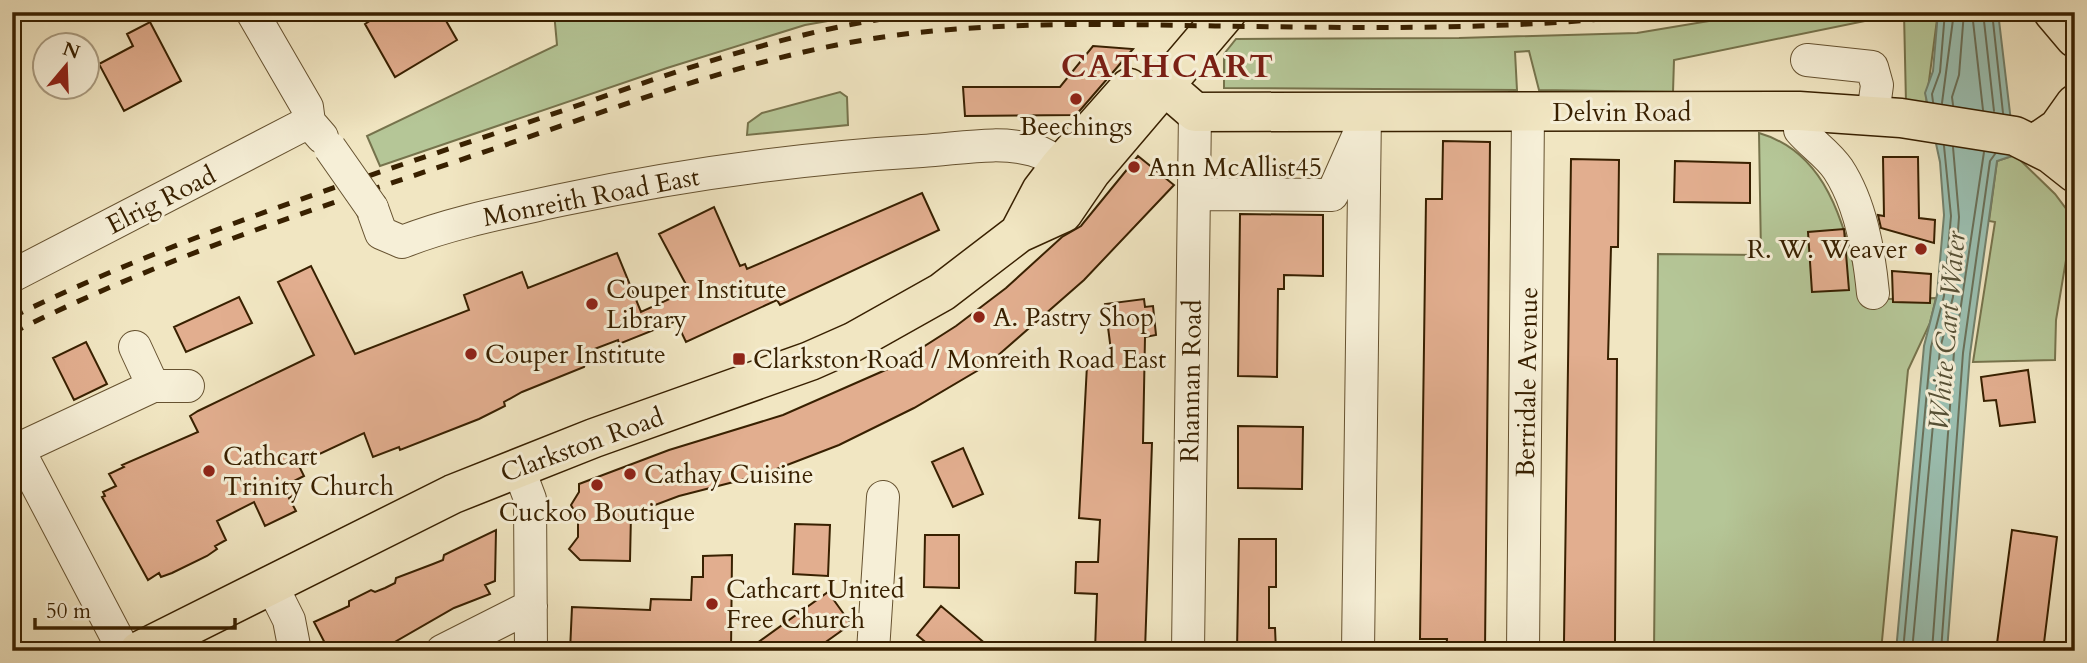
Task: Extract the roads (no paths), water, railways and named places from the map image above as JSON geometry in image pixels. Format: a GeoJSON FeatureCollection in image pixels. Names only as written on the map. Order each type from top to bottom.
{"type":"FeatureCollection","features":[{"type":"Feature","properties":{"kind":"main road","name":"Clarkston Road"},"geometry":{"type":"LineString","coordinates":[[1165,86],[1195,12]]}},
{"type":"Feature","properties":{"kind":"main road","name":"Clarkston Road"},"geometry":{"type":"LineString","coordinates":[[1019,233],[1041,191],[1060,166],[1195,12]]}},
{"type":"Feature","properties":{"kind":"main road","name":"Clarkston Road"},"geometry":{"type":"LineString","coordinates":[[139,651],[453,494],[518,467],[764,379],[853,342],[942,292],[1019,233],[1063,213],[1091,172],[1227,12]]}},
{"type":"Feature","properties":{"kind":"main road"},"geometry":{"type":"LineString","coordinates":[[1165,86],[1195,112]]}},
{"type":"Feature","properties":{"kind":"main road"},"geometry":{"type":"LineString","coordinates":[[2024,140],[2058,128],[2075,104]]}},
{"type":"Feature","properties":{"kind":"main road","name":"Delvin Road"},"geometry":{"type":"LineString","coordinates":[[1195,112],[1365,118],[1528,113],[1799,111],[1887,117],[2024,140],[2060,160],[2075,173]]}},
{"type":"Feature","properties":{"kind":"street","name":"Monreith Road East"},"geometry":{"type":"LineString","coordinates":[[252,12],[307,107],[309,122],[372,208],[381,233],[391,240],[402,242],[431,231],[611,190],[745,167],[868,154],[1014,147],[1035,150],[1050,157],[1060,166]]}},
{"type":"Feature","properties":{"kind":"street"},"geometry":{"type":"LineString","coordinates":[[1807,60],[1866,64],[1872,67],[1887,117]]}},
{"type":"Feature","properties":{"kind":"street"},"geometry":{"type":"LineString","coordinates":[[1799,111],[1800,130],[1837,168],[1849,191],[1865,241],[1873,293]]}},
{"type":"Feature","properties":{"kind":"street","name":"Rhannan Road"},"geometry":{"type":"LineString","coordinates":[[1188,651],[1195,112]]}},
{"type":"Feature","properties":{"kind":"street","name":"Berridale Avenue"},"geometry":{"type":"LineString","coordinates":[[1523,651],[1528,113]]}},
{"type":"Feature","properties":{"kind":"street"},"geometry":{"type":"LineString","coordinates":[[1194,194],[1332,195],[1365,118]]}},
{"type":"Feature","properties":{"kind":"street"},"geometry":{"type":"LineString","coordinates":[[1358,651],[1365,118]]}},
{"type":"Feature","properties":{"kind":"street","name":"Elrig Road"},"geometry":{"type":"LineString","coordinates":[[12,276],[309,122]]}},
{"type":"Feature","properties":{"kind":"street"},"geometry":{"type":"LineString","coordinates":[[135,347],[153,386]]}},
{"type":"Feature","properties":{"kind":"street"},"geometry":{"type":"LineString","coordinates":[[124,651],[15,450],[153,386],[188,386]]}},
{"type":"Feature","properties":{"kind":"street"},"geometry":{"type":"LineString","coordinates":[[518,467],[530,499],[531,651]]}},
{"type":"Feature","properties":{"kind":"street"},"geometry":{"type":"LineString","coordinates":[[873,651],[883,497]]}},
{"type":"Feature","properties":{"kind":"street"},"geometry":{"type":"LineString","coordinates":[[271,584],[289,620],[295,651]]}},
{"type":"Feature","properties":{"kind":"street"},"geometry":{"type":"LineString","coordinates":[[442,651],[531,606]]}},
{"type":"Feature","properties":{"kind":"water","name":"White Cart Water"},"geometry":{"type":"Polygon","coordinates":[[[1938,12],[1998,12],[2015,155],[1997,161],[1970,354],[1947,651],[1896,651],[1924,346],[1937,295],[1944,215],[1940,162],[1925,93],[1933,71],[1938,12]]]}},
{"type":"Feature","properties":{"kind":"railway"},"geometry":{"type":"LineString","coordinates":[[12,317],[137,261],[264,212],[676,72],[779,41],[831,29],[937,12]]}},
{"type":"Feature","properties":{"kind":"railway"},"geometry":{"type":"LineString","coordinates":[[1016,12],[1062,18]]}},
{"type":"Feature","properties":{"kind":"railway"},"geometry":{"type":"LineString","coordinates":[[1455,19],[1493,12]]}},
{"type":"Feature","properties":{"kind":"railway"},"geometry":{"type":"LineString","coordinates":[[12,333],[129,279],[249,232],[701,80],[806,51],[914,33],[1026,25],[1442,27],[1556,22],[1669,12]]}},
{"type":"Feature","properties":{"kind":"place","name":"Beechings"},"geometry":{"type":"Point","coordinates":[1076,99]}},
{"type":"Feature","properties":{"kind":"place","name":"Ann McAllist45"},"geometry":{"type":"Point","coordinates":[1134,167]}},
{"type":"Feature","properties":{"kind":"place","name":"R. W. Weaver"},"geometry":{"type":"Point","coordinates":[1921,249]}},
{"type":"Feature","properties":{"kind":"place","name":"Couper Institute Library"},"geometry":{"type":"Point","coordinates":[592,304]}},
{"type":"Feature","properties":{"kind":"place","name":"A. Pastry Shop"},"geometry":{"type":"Point","coordinates":[979,317]}},
{"type":"Feature","properties":{"kind":"place","name":"Couper Institute"},"geometry":{"type":"Point","coordinates":[471,354]}},
{"type":"Feature","properties":{"kind":"place","name":"Clarkston Road / Monreith Road East"},"geometry":{"type":"Point","coordinates":[739,359]}},
{"type":"Feature","properties":{"kind":"place","name":"Cathcart Trinity Church"},"geometry":{"type":"Point","coordinates":[209,471]}},
{"type":"Feature","properties":{"kind":"place","name":"Cathay Cuisine"},"geometry":{"type":"Point","coordinates":[630,474]}},
{"type":"Feature","properties":{"kind":"place","name":"Cuckoo Boutique"},"geometry":{"type":"Point","coordinates":[597,485]}},
{"type":"Feature","properties":{"kind":"place","name":"Cathcart United Free Church"},"geometry":{"type":"Point","coordinates":[712,604]}},
{"type":"Feature","properties":{"kind":"district","name":"CATHCART"},"geometry":{"type":"Point","coordinates":[1168,66]}}]}
